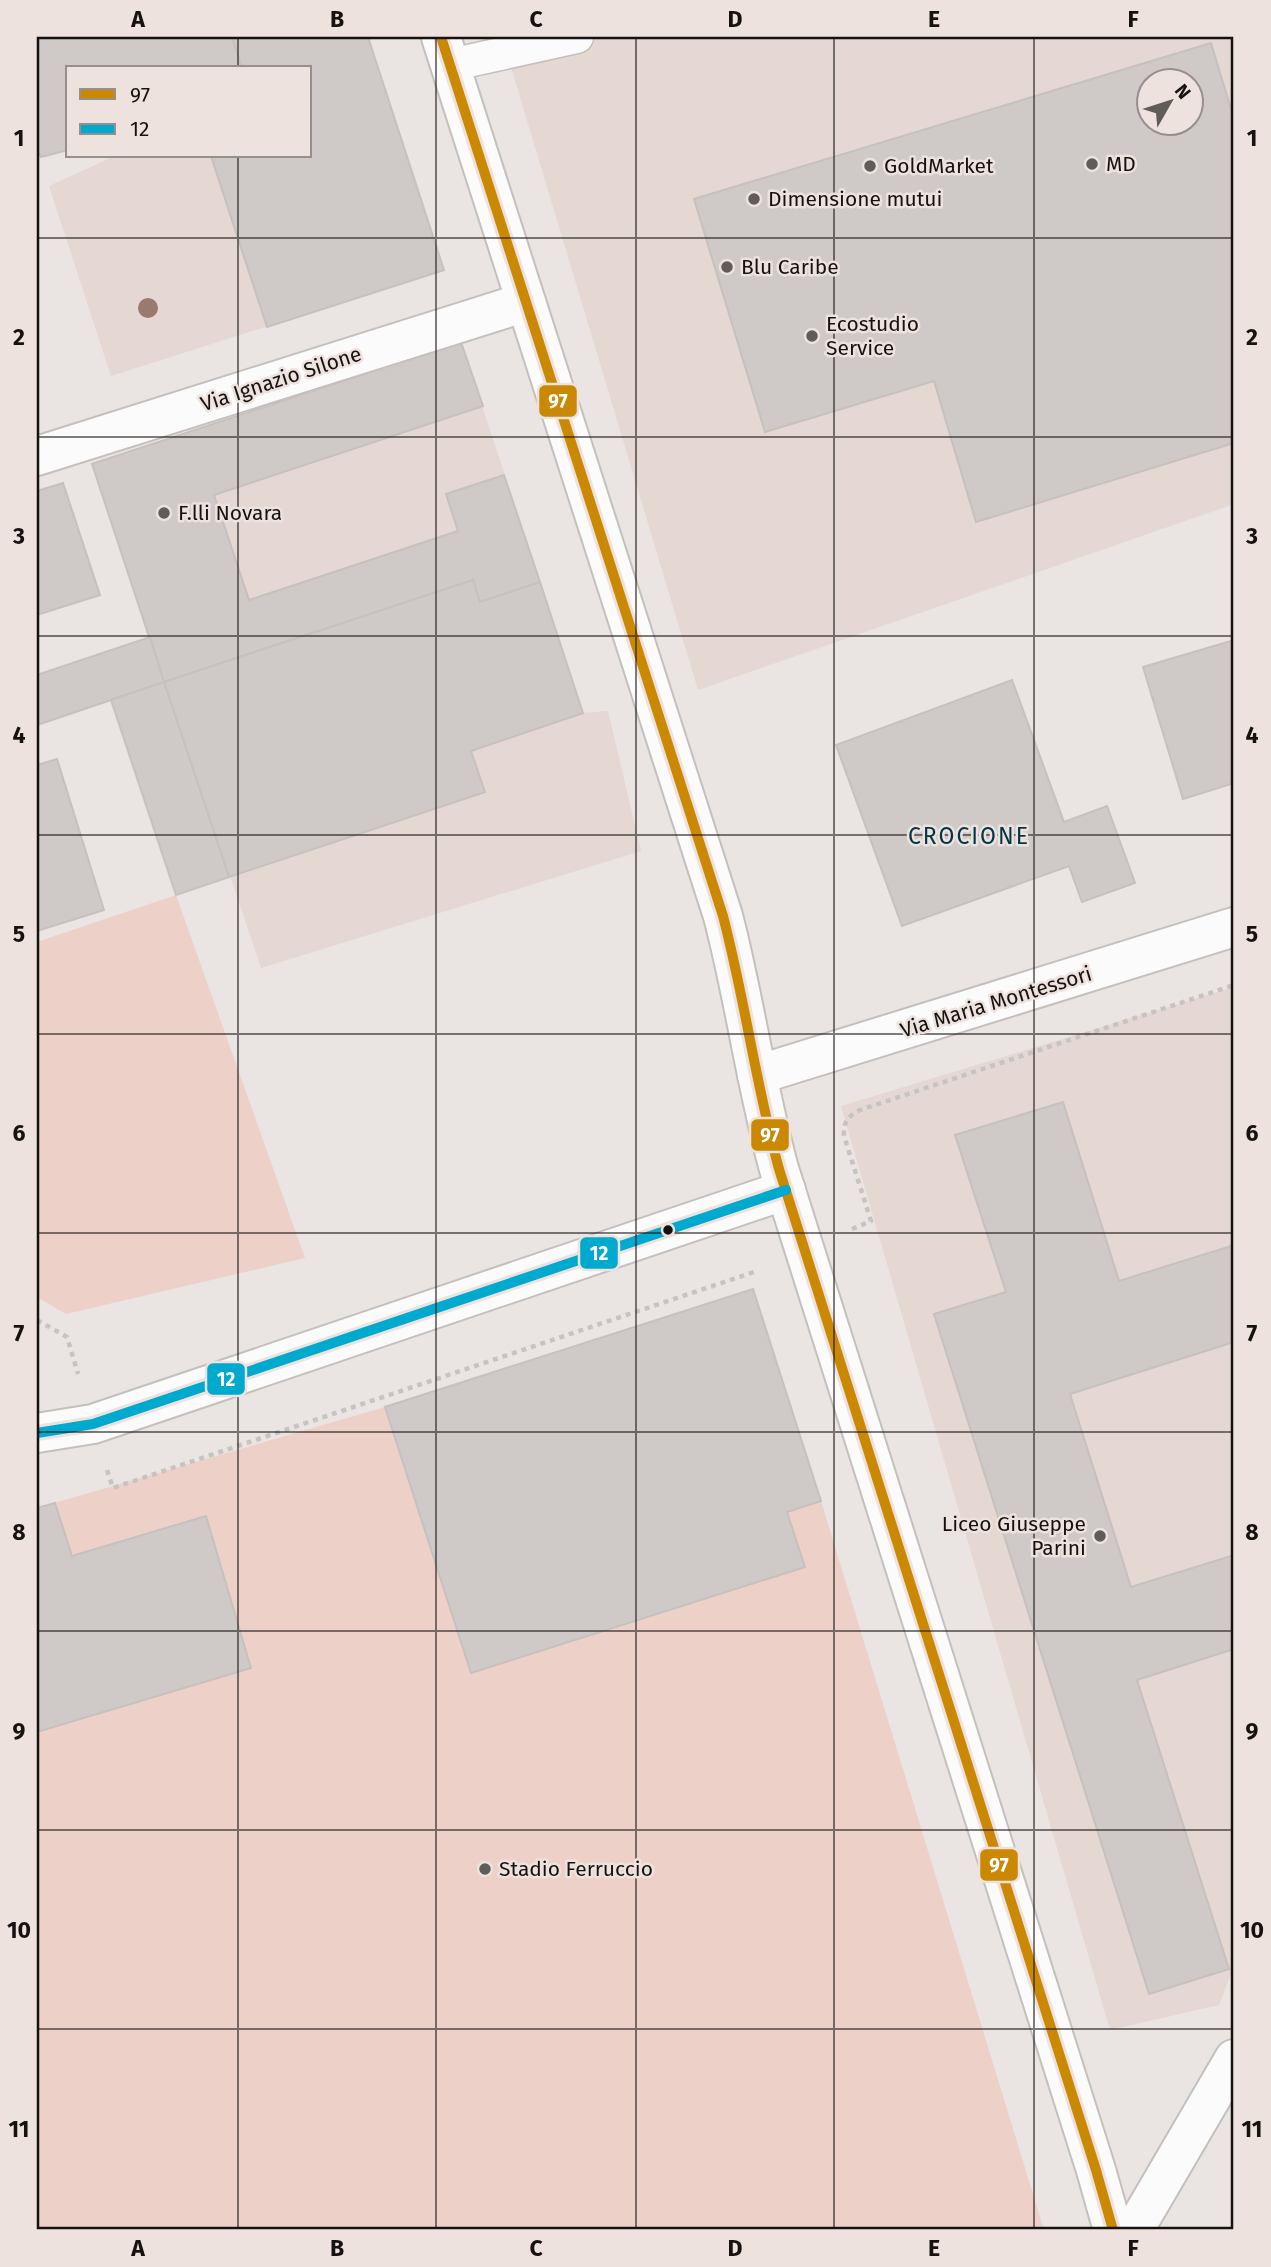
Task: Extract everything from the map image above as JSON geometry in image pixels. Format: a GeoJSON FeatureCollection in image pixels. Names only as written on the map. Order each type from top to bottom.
{"type":"FeatureCollection","features":[{"type":"Feature","properties":{"kind":"street"},"geometry":{"type":"LineString","coordinates":[[445,51],[723,916],[743,1000],[768,1128],[786,1190],[1113,2230]]}},
{"type":"Feature","properties":{"kind":"street","name":"Via Ignazio Silone"},"geometry":{"type":"LineString","coordinates":[[37,456],[526,302]]}},
{"type":"Feature","properties":{"kind":"street","name":"Via Maria Montessori"},"geometry":{"type":"LineString","coordinates":[[757,1075],[1234,927]]}},
{"type":"Feature","properties":{"kind":"street"},"geometry":{"type":"LineString","coordinates":[[37,1433],[93,1424],[786,1190]]}},
{"type":"Feature","properties":{"kind":"street"},"geometry":{"type":"LineString","coordinates":[[1134,2230],[1234,2059]]}},
{"type":"Feature","properties":{"kind":"lane"},"geometry":{"type":"LineString","coordinates":[[445,51],[577,37]]}},
{"type":"Feature","properties":{"kind":"shaded area"},"geometry":{"type":"Polygon","coordinates":[[[232,37],[368,37],[444,270],[111,376],[49,186],[111,158],[312,158],[312,66],[241,66],[232,37]]]}},
{"type":"Feature","properties":{"kind":"shaded area"},"geometry":{"type":"Polygon","coordinates":[[[502,37],[1234,37],[1234,504],[698,690],[502,37]]]}},
{"type":"Feature","properties":{"kind":"shaded area"},"geometry":{"type":"Polygon","coordinates":[[[461,342],[583,713],[608,711],[641,851],[261,968],[92,464],[461,342]]]}},
{"type":"Feature","properties":{"kind":"shaded area"},"geometry":{"type":"Polygon","coordinates":[[[176,895],[305,1258],[66,1314],[37,1297],[37,942],[176,895]]]}},
{"type":"Feature","properties":{"kind":"shaded area","name":"Liceo Giuseppe Parini"},"geometry":{"type":"Polygon","coordinates":[[[1234,987],[1234,1966],[1219,2005],[1110,2030],[841,1106],[1234,987]]]}},
{"type":"Feature","properties":{"kind":"shaded area","name":"Stadio Ferruccio"},"geometry":{"type":"Polygon","coordinates":[[[753,1289],[821,1501],[1044,2230],[37,2230],[37,1508],[385,1407],[753,1289]]]}},
{"type":"Feature","properties":{"kind":"building"},"geometry":{"type":"Polygon","coordinates":[[[37,37],[232,37],[241,66],[66,66],[66,151],[41,157],[37,150],[37,37]]]}},
{"type":"Feature","properties":{"kind":"building"},"geometry":{"type":"Polygon","coordinates":[[[232,37],[368,37],[444,270],[267,327],[212,158],[312,158],[312,66],[241,66],[232,37]]]}},
{"type":"Feature","properties":{"kind":"building"},"geometry":{"type":"Polygon","coordinates":[[[1211,43],[1234,119],[1234,443],[976,522],[934,381],[765,432],[694,199],[1134,66],[1134,136],[1204,136],[1204,66],[1135,66],[1211,43]]]}},
{"type":"Feature","properties":{"kind":"building","name":"F.lli Novara"},"geometry":{"type":"Polygon","coordinates":[[[461,342],[483,406],[214,495],[249,600],[458,531],[446,494],[504,475],[540,582],[480,602],[473,580],[164,682],[92,464],[461,342]]]}},
{"type":"Feature","properties":{"kind":"building"},"geometry":{"type":"Polygon","coordinates":[[[63,483],[100,595],[37,615],[37,491],[63,483]]]}},
{"type":"Feature","properties":{"kind":"building"},"geometry":{"type":"Polygon","coordinates":[[[473,580],[480,602],[540,582],[583,713],[471,751],[485,792],[229,877],[164,682],[473,580]]]}},
{"type":"Feature","properties":{"kind":"building"},"geometry":{"type":"Polygon","coordinates":[[[150,637],[164,682],[37,725],[37,675],[150,637]]]}},
{"type":"Feature","properties":{"kind":"building"},"geometry":{"type":"Polygon","coordinates":[[[1234,640],[1234,783],[1183,799],[1143,667],[1234,640]]]}},
{"type":"Feature","properties":{"kind":"building"},"geometry":{"type":"Polygon","coordinates":[[[1012,680],[1064,822],[1107,806],[1135,883],[1082,902],[1069,866],[902,926],[836,745],[1012,680]]]}},
{"type":"Feature","properties":{"kind":"building"},"geometry":{"type":"Polygon","coordinates":[[[164,682],[229,877],[176,895],[111,700],[164,682]]]}},
{"type":"Feature","properties":{"kind":"building"},"geometry":{"type":"Polygon","coordinates":[[[57,759],[104,910],[37,931],[37,765],[57,759]]]}},
{"type":"Feature","properties":{"kind":"building"},"geometry":{"type":"Polygon","coordinates":[[[1063,1102],[1119,1281],[1234,1245],[1234,1342],[1070,1394],[1131,1587],[1234,1555],[1234,1649],[1137,1680],[1229,1969],[1149,1994],[934,1314],[1006,1292],[955,1135],[1063,1102]]]}},
{"type":"Feature","properties":{"kind":"building"},"geometry":{"type":"Polygon","coordinates":[[[753,1289],[821,1501],[787,1512],[805,1567],[471,1673],[385,1407],[753,1289]]]}},
{"type":"Feature","properties":{"kind":"building"},"geometry":{"type":"Polygon","coordinates":[[[55,1503],[72,1556],[206,1516],[251,1668],[37,1732],[37,1508],[55,1503]]]}},
{"type":"Feature","properties":{"kind":"transit line","name":"97"},"geometry":{"type":"LineString","coordinates":[[441,37],[723,916],[779,1169],[1113,2230]]}},
{"type":"Feature","properties":{"kind":"transit line","name":"12"},"geometry":{"type":"LineString","coordinates":[[37,1433],[93,1424],[786,1190]]}},
{"type":"Feature","properties":{"kind":"place","name":"MD"},"geometry":{"type":"Point","coordinates":[1092,164]}},
{"type":"Feature","properties":{"kind":"place","name":"GoldMarket"},"geometry":{"type":"Point","coordinates":[870,166]}},
{"type":"Feature","properties":{"kind":"place","name":"Dimensione mutui"},"geometry":{"type":"Point","coordinates":[754,199]}},
{"type":"Feature","properties":{"kind":"place","name":"Blu Caribe"},"geometry":{"type":"Point","coordinates":[727,267]}},
{"type":"Feature","properties":{"kind":"place","name":"Ecostudio Service"},"geometry":{"type":"Point","coordinates":[812,336]}},
{"type":"Feature","properties":{"kind":"place","name":"F.lli Novara"},"geometry":{"type":"Point","coordinates":[164,513]}},
{"type":"Feature","properties":{"kind":"place","name":"Liceo Giuseppe Parini"},"geometry":{"type":"Point","coordinates":[1100,1536]}},
{"type":"Feature","properties":{"kind":"place","name":"Stadio Ferruccio"},"geometry":{"type":"Point","coordinates":[485,1869]}},
{"type":"Feature","properties":{"kind":"district","name":"CROCIONE"},"geometry":{"type":"Point","coordinates":[969,836]}}]}
